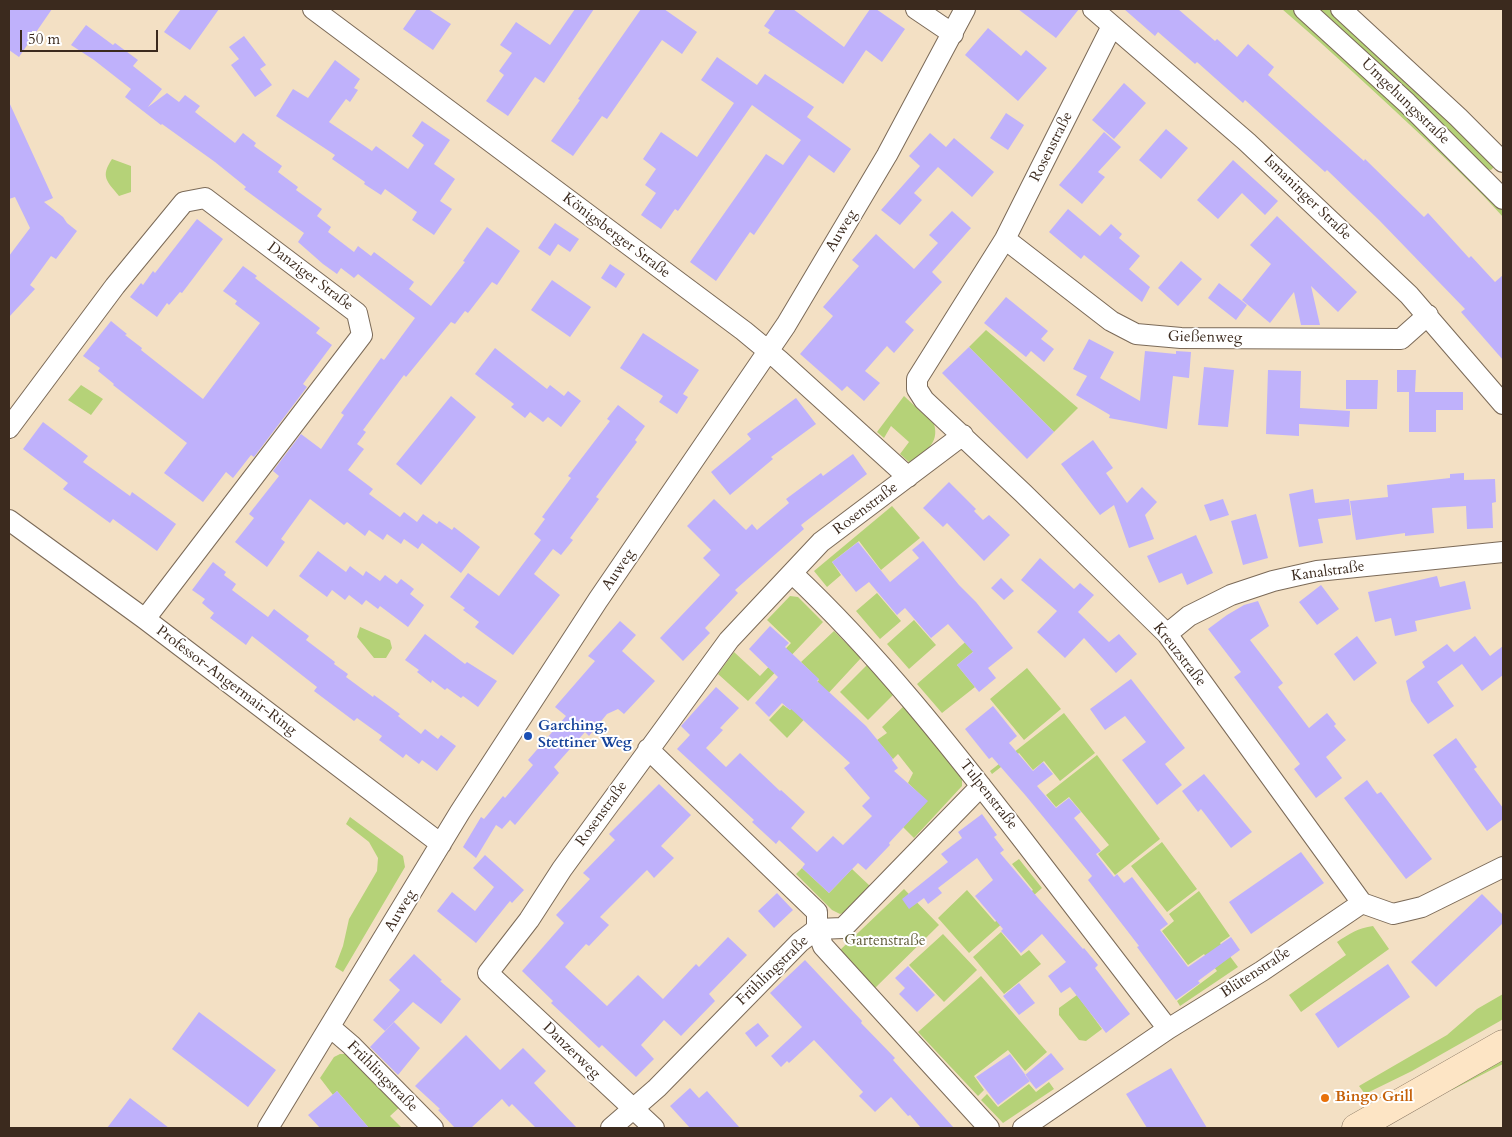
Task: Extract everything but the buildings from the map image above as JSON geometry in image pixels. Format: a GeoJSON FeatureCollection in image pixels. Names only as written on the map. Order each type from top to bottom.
{"type":"FeatureCollection","features":[{"type":"Feature","properties":{"kind":"street","name":"Königsberger Straße"},"geometry":{"type":"LineString","coordinates":[[313,9],[768,351],[908,477]]}},
{"type":"Feature","properties":{"kind":"street"},"geometry":{"type":"LineString","coordinates":[[916,9],[952,34]]}},
{"type":"Feature","properties":{"kind":"street","name":"Auweg"},"geometry":{"type":"LineString","coordinates":[[268,1128],[460,812],[598,600],[786,325],[887,155],[965,9]]}},
{"type":"Feature","properties":{"kind":"street","name":"Ismaninger Straße"},"geometry":{"type":"LineString","coordinates":[[1093,9],[1248,142],[1409,295],[1503,404]]}},
{"type":"Feature","properties":{"kind":"street","name":"Umgehungsstraße"},"geometry":{"type":"LineString","coordinates":[[1304,9],[1407,103],[1503,199]]}},
{"type":"Feature","properties":{"kind":"street","name":"Umgehungsstraße"},"geometry":{"type":"LineString","coordinates":[[1341,9],[1458,117],[1503,162]]}},
{"type":"Feature","properties":{"kind":"street","name":"Rosenstraße"},"geometry":{"type":"LineString","coordinates":[[488,973],[529,920],[562,869],[729,640],[821,542],[963,435],[924,400],[917,389],[917,379],[1004,239],[1112,26]]}},
{"type":"Feature","properties":{"kind":"street","name":"Danziger Straße"},"geometry":{"type":"LineString","coordinates":[[9,428],[115,286],[184,202],[205,198],[358,313],[362,334],[145,619]]}},
{"type":"Feature","properties":{"kind":"street","name":"Gießenweg"},"geometry":{"type":"LineString","coordinates":[[1004,239],[1112,321],[1136,334],[1181,338],[1401,338],[1428,315]]}},
{"type":"Feature","properties":{"kind":"street","name":"Kreuzstraße"},"geometry":{"type":"LineString","coordinates":[[963,435],[1167,634],[1362,903]]}},
{"type":"Feature","properties":{"kind":"street","name":"Professor-Angermair-Ring"},"geometry":{"type":"LineString","coordinates":[[9,520],[145,619],[441,844]]}},
{"type":"Feature","properties":{"kind":"street","name":"Kanalstraße"},"geometry":{"type":"LineString","coordinates":[[1167,634],[1189,616],[1231,595],[1273,581],[1317,571],[1503,552]]}},
{"type":"Feature","properties":{"kind":"street","name":"Tulpenstraße"},"geometry":{"type":"LineString","coordinates":[[793,574],[839,619],[894,680],[981,786],[1168,1029]]}},
{"type":"Feature","properties":{"kind":"street"},"geometry":{"type":"LineString","coordinates":[[648,749],[817,912],[817,929],[822,946],[989,1128]]}},
{"type":"Feature","properties":{"kind":"street","name":"Frühlingstraße"},"geometry":{"type":"LineString","coordinates":[[611,1128],[657,1088],[800,942],[817,929],[843,928],[981,786]]}},
{"type":"Feature","properties":{"kind":"street"},"geometry":{"type":"LineString","coordinates":[[1362,903],[1393,914],[1422,907],[1503,867]]}},
{"type":"Feature","properties":{"kind":"street","name":"Blütenstraße"},"geometry":{"type":"LineString","coordinates":[[1023,1128],[1168,1029],[1262,971],[1362,903]]}},
{"type":"Feature","properties":{"kind":"street","name":"Danzerweg"},"geometry":{"type":"LineString","coordinates":[[488,973],[654,1128]]}},
{"type":"Feature","properties":{"kind":"street","name":"Frühlingstraße"},"geometry":{"type":"LineString","coordinates":[[330,1027],[351,1045],[433,1128]]}},
{"type":"Feature","properties":{"kind":"street"},"geometry":{"type":"LineString","coordinates":[[1356,1128],[1503,1044]]}},
{"type":"Feature","properties":{"kind":"green space"},"geometry":{"type":"Polygon","coordinates":[[[1282,9],[1295,9],[1503,206],[1503,217],[1425,139],[1282,9]]]}},
{"type":"Feature","properties":{"kind":"green space"},"geometry":{"type":"Polygon","coordinates":[[[1317,9],[1330,9],[1339,16],[1494,164],[1493,168],[1491,170],[1486,169],[1317,9]]]}},
{"type":"Feature","properties":{"kind":"green space"},"geometry":{"type":"Polygon","coordinates":[[[112,159],[131,166],[131,192],[119,196],[106,179],[106,170],[112,159]]]}},
{"type":"Feature","properties":{"kind":"green space"},"geometry":{"type":"Polygon","coordinates":[[[986,330],[1078,408],[1054,432],[969,347],[986,330]]]}},
{"type":"Feature","properties":{"kind":"green space"},"geometry":{"type":"Polygon","coordinates":[[[81,385],[103,399],[91,415],[68,400],[81,385]]]}},
{"type":"Feature","properties":{"kind":"green space"},"geometry":{"type":"Polygon","coordinates":[[[904,396],[934,424],[935,431],[935,437],[930,447],[910,463],[900,454],[909,442],[891,426],[884,438],[877,432],[904,396]]]}},
{"type":"Feature","properties":{"kind":"green space"},"geometry":{"type":"Polygon","coordinates":[[[892,506],[920,538],[881,570],[859,541],[832,562],[841,575],[827,587],[814,571],[892,506]]]}},
{"type":"Feature","properties":{"kind":"green space"},"geometry":{"type":"Polygon","coordinates":[[[877,593],[901,621],[880,639],[856,611],[877,593]]]}},
{"type":"Feature","properties":{"kind":"green space"},"geometry":{"type":"Polygon","coordinates":[[[790,596],[798,597],[823,622],[748,701],[718,674],[734,652],[760,676],[791,643],[767,620],[790,596]]]}},
{"type":"Feature","properties":{"kind":"green space"},"geometry":{"type":"Polygon","coordinates":[[[914,620],[936,645],[909,669],[887,644],[914,620]]]}},
{"type":"Feature","properties":{"kind":"green space"},"geometry":{"type":"Polygon","coordinates":[[[360,627],[390,640],[392,648],[386,658],[374,658],[357,637],[360,627]]]}},
{"type":"Feature","properties":{"kind":"green space"},"geometry":{"type":"Polygon","coordinates":[[[834,631],[861,658],[787,738],[769,720],[783,705],[790,710],[819,680],[801,662],[834,631]]]}},
{"type":"Feature","properties":{"kind":"green space"},"geometry":{"type":"Polygon","coordinates":[[[978,631],[986,641],[957,665],[975,687],[942,713],[917,684],[978,631]]]}},
{"type":"Feature","properties":{"kind":"green space"},"geometry":{"type":"Polygon","coordinates":[[[867,665],[893,695],[868,720],[840,692],[867,665]]]}},
{"type":"Feature","properties":{"kind":"green space"},"geometry":{"type":"Polygon","coordinates":[[[1027,668],[1061,709],[1024,740],[990,699],[1027,668]]]}},
{"type":"Feature","properties":{"kind":"green space"},"geometry":{"type":"Polygon","coordinates":[[[904,706],[962,777],[962,786],[914,838],[903,827],[927,801],[908,783],[913,773],[898,754],[893,759],[877,740],[887,733],[882,727],[904,706]]]}},
{"type":"Feature","properties":{"kind":"green space"},"geometry":{"type":"Polygon","coordinates":[[[1064,713],[1095,753],[1060,781],[1044,761],[1033,770],[1019,753],[992,774],[990,771],[1064,713]]]}},
{"type":"Feature","properties":{"kind":"green space"},"geometry":{"type":"Polygon","coordinates":[[[1097,755],[1160,839],[1115,875],[1098,854],[1109,845],[1069,797],[1056,807],[1046,795],[1097,755]]]}},
{"type":"Feature","properties":{"kind":"green space"},"geometry":{"type":"Polygon","coordinates":[[[350,817],[403,856],[405,867],[343,972],[335,967],[343,946],[349,919],[377,871],[378,858],[369,842],[346,824],[350,817]]]}},
{"type":"Feature","properties":{"kind":"green space"},"geometry":{"type":"Polygon","coordinates":[[[1162,842],[1197,889],[1167,912],[1131,866],[1162,842]]]}},
{"type":"Feature","properties":{"kind":"green space"},"geometry":{"type":"Polygon","coordinates":[[[1019,859],[1042,888],[969,953],[938,918],[967,890],[995,922],[1033,890],[1012,864],[1019,859]]]}},
{"type":"Feature","properties":{"kind":"green space"},"geometry":{"type":"Polygon","coordinates":[[[802,868],[829,893],[852,869],[870,886],[840,914],[832,910],[796,874],[802,868]]]}},
{"type":"Feature","properties":{"kind":"green space","name":"Gartenstraße"},"geometry":{"type":"Polygon","coordinates":[[[904,889],[939,925],[875,988],[839,951],[904,889]]]}},
{"type":"Feature","properties":{"kind":"green space"},"geometry":{"type":"Polygon","coordinates":[[[1199,891],[1230,936],[1220,943],[1238,967],[1180,1006],[1177,1001],[1217,971],[1204,954],[1188,965],[1162,931],[1174,921],[1169,914],[1199,891]]]}},
{"type":"Feature","properties":{"kind":"green space"},"geometry":{"type":"Polygon","coordinates":[[[1373,926],[1389,949],[1301,1012],[1289,995],[1346,955],[1337,942],[1358,930],[1373,926]]]}},
{"type":"Feature","properties":{"kind":"green space"},"geometry":{"type":"Polygon","coordinates":[[[1001,932],[1021,956],[1029,950],[1041,964],[1004,994],[973,957],[1001,932]]]}},
{"type":"Feature","properties":{"kind":"green space"},"geometry":{"type":"Polygon","coordinates":[[[943,934],[977,970],[944,1002],[909,965],[943,934]]]}},
{"type":"Feature","properties":{"kind":"green space"},"geometry":{"type":"Polygon","coordinates":[[[981,976],[1047,1052],[1025,1071],[1008,1050],[974,1076],[984,1090],[978,1096],[918,1032],[981,976]]]}},
{"type":"Feature","properties":{"kind":"green space"},"geometry":{"type":"Polygon","coordinates":[[[1503,994],[1503,1019],[1500,1021],[1412,1071],[1365,1094],[1359,1086],[1447,1035],[1477,1009],[1503,994]]]}},
{"type":"Feature","properties":{"kind":"green space"},"geometry":{"type":"Polygon","coordinates":[[[1077,995],[1102,1029],[1086,1041],[1079,1040],[1059,1015],[1059,1008],[1077,995]]]}},
{"type":"Feature","properties":{"kind":"green space"},"geometry":{"type":"Polygon","coordinates":[[[340,1054],[347,1054],[401,1106],[390,1116],[402,1128],[369,1128],[337,1091],[333,1095],[320,1078],[334,1057],[340,1054]]]}},
{"type":"Feature","properties":{"kind":"green space"},"geometry":{"type":"Polygon","coordinates":[[[1503,1055],[1503,1064],[1452,1090],[1447,1089],[1503,1055]]]}},
{"type":"Feature","properties":{"kind":"green space"},"geometry":{"type":"Polygon","coordinates":[[[1049,1082],[1054,1089],[1003,1123],[981,1100],[987,1094],[998,1107],[1029,1084],[1036,1092],[1049,1082]]]}},
{"type":"Feature","properties":{"kind":"place","name":"Garching, Stettiner Weg"},"geometry":{"type":"Point","coordinates":[528,736]}},
{"type":"Feature","properties":{"kind":"place","name":"Bingo Grill"},"geometry":{"type":"Point","coordinates":[1325,1098]}}]}
